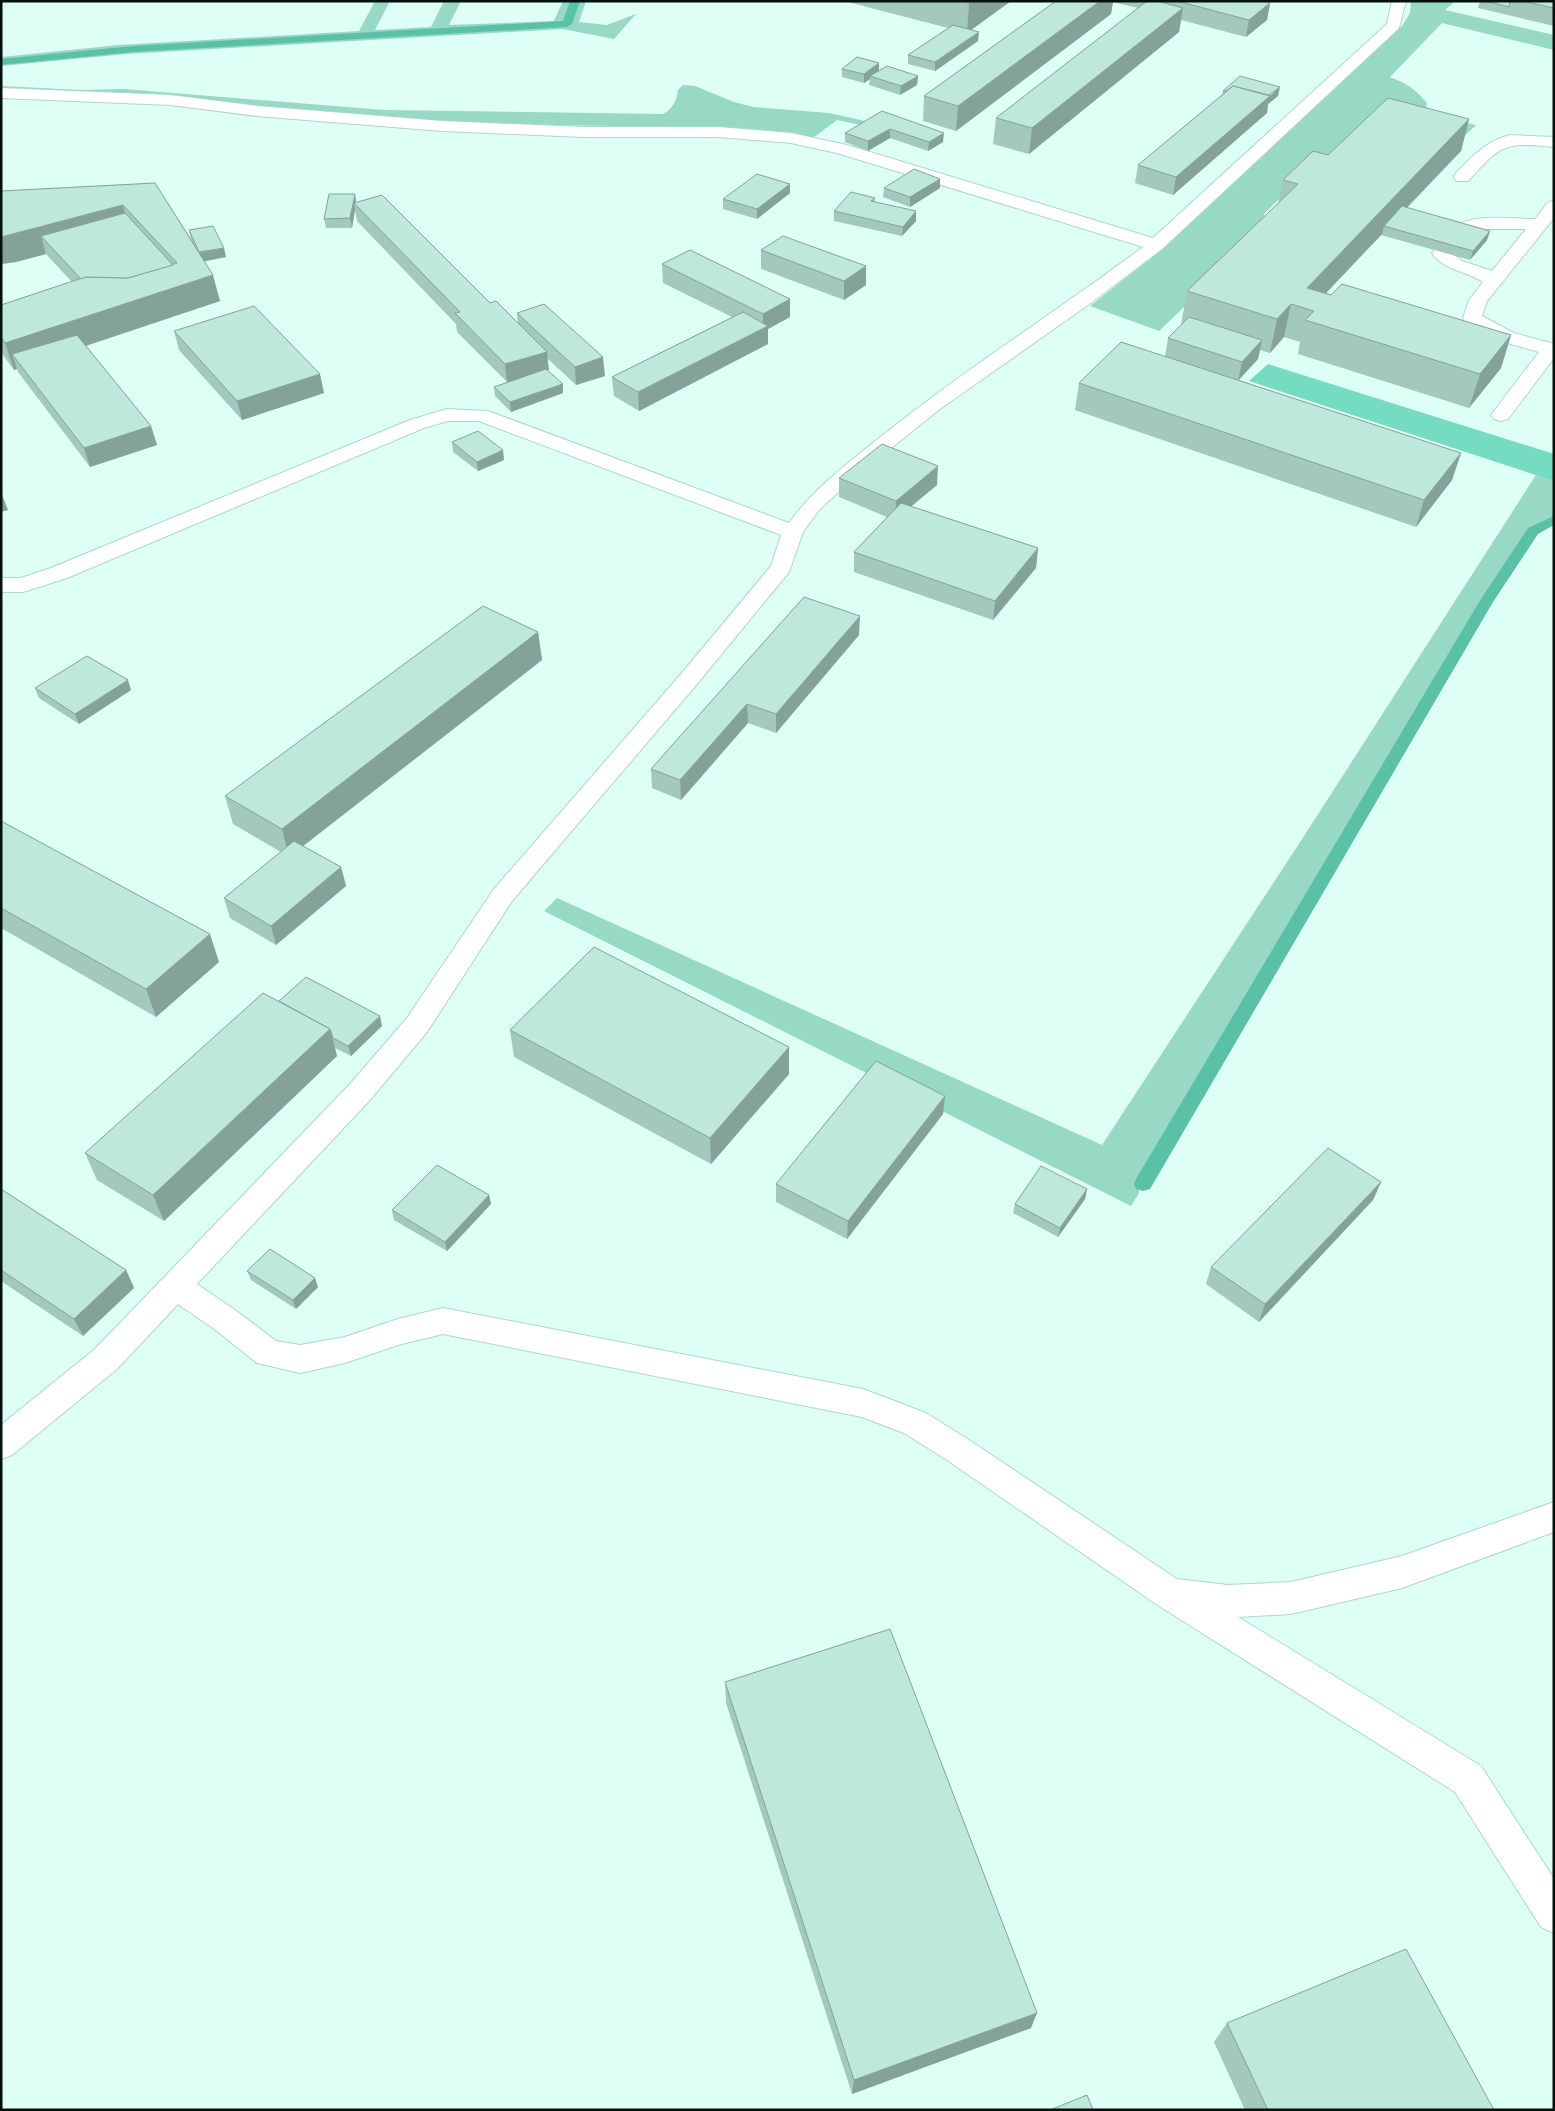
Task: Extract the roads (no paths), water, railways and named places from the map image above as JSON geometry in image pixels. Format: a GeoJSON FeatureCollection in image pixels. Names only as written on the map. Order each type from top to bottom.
{"type":"FeatureCollection","features":[{"type":"Feature","properties":{"kind":"street"},"geometry":{"type":"LineString","coordinates":[[1,1445],[106,1359],[177,1287],[360,1092],[417,1025],[502,895],[689,678],[781,567],[792,532],[812,506],[848,473],[926,412],[1038,330],[1082,301],[1156,245],[1394,25],[1399,1]]}},
{"type":"Feature","properties":{"kind":"street"},"geometry":{"type":"LineString","coordinates":[[1,93],[170,100],[257,111],[442,126],[583,132],[718,132],[792,138],[841,149],[1156,245]]}},
{"type":"Feature","properties":{"kind":"street"},"geometry":{"type":"LineString","coordinates":[[1462,177],[1498,142],[1522,139],[1554,142]]}},
{"type":"Feature","properties":{"kind":"street"},"geometry":{"type":"LineString","coordinates":[[1501,414],[1552,350],[1506,336],[1472,318],[1478,300],[1554,206]]}},
{"type":"Feature","properties":{"kind":"street"},"geometry":{"type":"LineString","coordinates":[[1460,231],[1475,224],[1540,224]]}},
{"type":"Feature","properties":{"kind":"street"},"geometry":{"type":"LineString","coordinates":[[1441,253],[1456,265],[1484,274],[1494,280]]}},
{"type":"Feature","properties":{"kind":"street"},"geometry":{"type":"LineString","coordinates":[[1,585],[24,586],[59,573],[416,424],[447,415],[481,414],[792,532]]}},
{"type":"Feature","properties":{"kind":"street"},"geometry":{"type":"LineString","coordinates":[[177,1287],[224,1319],[268,1353],[300,1359],[344,1350],[398,1332],[443,1321],[863,1403],[915,1423],[958,1450],[1171,1595],[1468,1780],[1554,1914]]}},
{"type":"Feature","properties":{"kind":"street"},"geometry":{"type":"LineString","coordinates":[[1171,1595],[1228,1601],[1291,1598],[1402,1572],[1554,1517]]}},
{"type":"Feature","properties":{"kind":"waterway"},"geometry":{"type":"LineString","coordinates":[[1,62],[133,49],[567,24],[575,1]]}},
{"type":"Feature","properties":{"kind":"waterway"},"geometry":{"type":"LineString","coordinates":[[1143,1184],[1486,602],[1533,531],[1554,520]]}}]}
